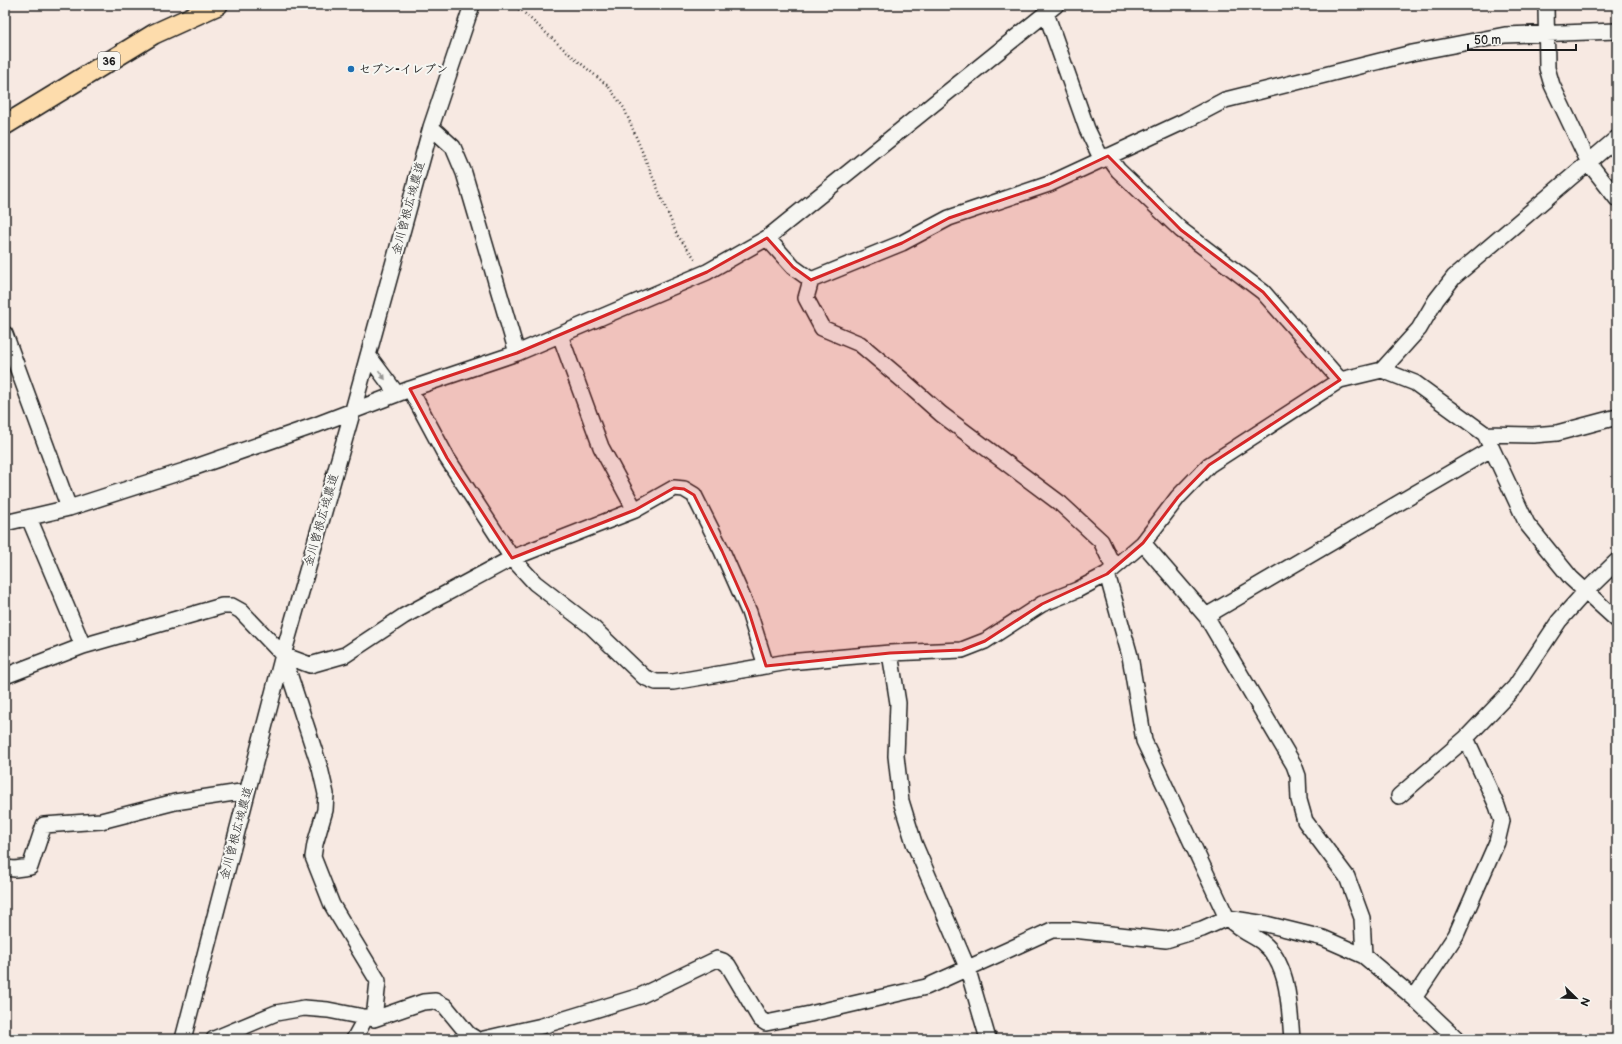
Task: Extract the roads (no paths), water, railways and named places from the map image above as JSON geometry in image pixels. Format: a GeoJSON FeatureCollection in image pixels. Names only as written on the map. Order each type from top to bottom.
{"type":"FeatureCollection","features":[{"type":"Feature","properties":{"kind":"main road","name":"36"},"geometry":{"type":"LineString","coordinates":[[5,125],[154,34],[218,5]]}},
{"type":"Feature","properties":{"kind":"street","name":"金川曽根広域農道"},"geometry":{"type":"LineString","coordinates":[[182,1039],[283,655],[353,410],[431,127],[472,5]]}},
{"type":"Feature","properties":{"kind":"street"},"geometry":{"type":"LineString","coordinates":[[1546,5],[1547,68],[1552,85],[1589,163],[1617,199]]}},
{"type":"Feature","properties":{"kind":"street"},"geometry":{"type":"LineString","coordinates":[[5,523],[69,508],[184,471],[403,392],[517,353],[707,272],[767,238],[1051,9],[1087,129],[1105,158],[1181,230],[1263,292],[1340,380]]}},
{"type":"Feature","properties":{"kind":"street"},"geometry":{"type":"LineString","coordinates":[[811,280],[902,243],[949,218],[1049,184],[1185,121],[1225,100],[1412,53],[1505,35],[1617,31]]}},
{"type":"Feature","properties":{"kind":"street"},"geometry":{"type":"LineString","coordinates":[[431,127],[453,147],[464,173],[517,353]]}},
{"type":"Feature","properties":{"kind":"street"},"geometry":{"type":"LineString","coordinates":[[368,355],[403,392],[512,558],[535,583],[592,627],[644,677],[656,682],[673,682],[788,662],[890,653],[962,650],[985,641],[1042,604],[1077,590],[1111,571],[1143,543],[1178,496],[1210,465],[1340,380],[1382,370],[1419,329],[1436,300],[1454,277],[1617,138]]}},
{"type":"Feature","properties":{"kind":"street"},"geometry":{"type":"LineString","coordinates":[[767,238],[793,267],[811,280]]}},
{"type":"Feature","properties":{"kind":"street"},"geometry":{"type":"LineString","coordinates":[[811,280],[806,298],[822,328],[860,344],[941,414],[1061,504],[1101,541],[1111,571],[1130,656],[1144,741],[1227,918],[1243,931],[1263,942],[1273,953],[1280,966],[1288,994],[1292,1039]]}},
{"type":"Feature","properties":{"kind":"street"},"geometry":{"type":"LineString","coordinates":[[5,334],[69,508]]}},
{"type":"Feature","properties":{"kind":"street"},"geometry":{"type":"LineString","coordinates":[[560,335],[601,447],[635,510]]}},
{"type":"Feature","properties":{"kind":"street"},"geometry":{"type":"LineString","coordinates":[[1382,370],[1414,383],[1485,434],[1527,524],[1571,578],[1617,620]]}},
{"type":"Feature","properties":{"kind":"street"},"geometry":{"type":"LineString","coordinates":[[1485,434],[1533,435],[1557,433],[1617,417]]}},
{"type":"Feature","properties":{"kind":"street"},"geometry":{"type":"LineString","coordinates":[[1206,616],[1491,448]]}},
{"type":"Feature","properties":{"kind":"street"},"geometry":{"type":"LineString","coordinates":[[283,655],[310,665],[345,655],[404,616],[512,558],[635,510],[674,488],[684,489],[694,495],[704,513],[749,612],[766,666]]}},
{"type":"Feature","properties":{"kind":"street"},"geometry":{"type":"LineString","coordinates":[[29,518],[83,646]]}},
{"type":"Feature","properties":{"kind":"street"},"geometry":{"type":"LineString","coordinates":[[1143,543],[1206,616],[1294,765],[1298,776],[1300,800],[1305,821],[1347,877],[1362,918],[1364,956]]}},
{"type":"Feature","properties":{"kind":"street"},"geometry":{"type":"LineString","coordinates":[[1399,796],[1466,738],[1515,687],[1559,621],[1585,592],[1617,561]]}},
{"type":"Feature","properties":{"kind":"street"},"geometry":{"type":"LineString","coordinates":[[5,676],[83,646],[222,606],[232,606],[241,611],[283,655],[320,768],[326,794],[325,810],[315,844],[313,857],[332,905],[378,981],[370,1018],[354,1039]]}},
{"type":"Feature","properties":{"kind":"street"},"geometry":{"type":"LineString","coordinates":[[890,653],[898,703],[896,756],[901,801],[914,843],[968,967],[988,1039]]}},
{"type":"Feature","properties":{"kind":"street"},"geometry":{"type":"LineString","coordinates":[[1414,998],[1456,935],[1497,842],[1502,821],[1497,806],[1466,738]]}},
{"type":"Feature","properties":{"kind":"street"},"geometry":{"type":"LineString","coordinates":[[5,868],[15,869],[30,866],[44,825],[101,821],[175,802],[247,791]]}},
{"type":"Feature","properties":{"kind":"street"},"geometry":{"type":"LineString","coordinates":[[214,1039],[276,1013],[304,1008],[328,1010],[370,1018],[423,1002],[435,1001],[445,1006],[468,1034],[476,1038],[542,1026],[640,996],[717,959],[728,965],[760,1019],[766,1023],[926,987],[1052,930],[1073,930],[1166,940],[1202,929],[1227,918],[1266,924],[1323,938],[1364,956],[1414,998],[1457,1039]]}},
{"type":"Feature","properties":{"kind":"place","name":"セブン-イレブン"},"geometry":{"type":"Point","coordinates":[351,69]}}]}
